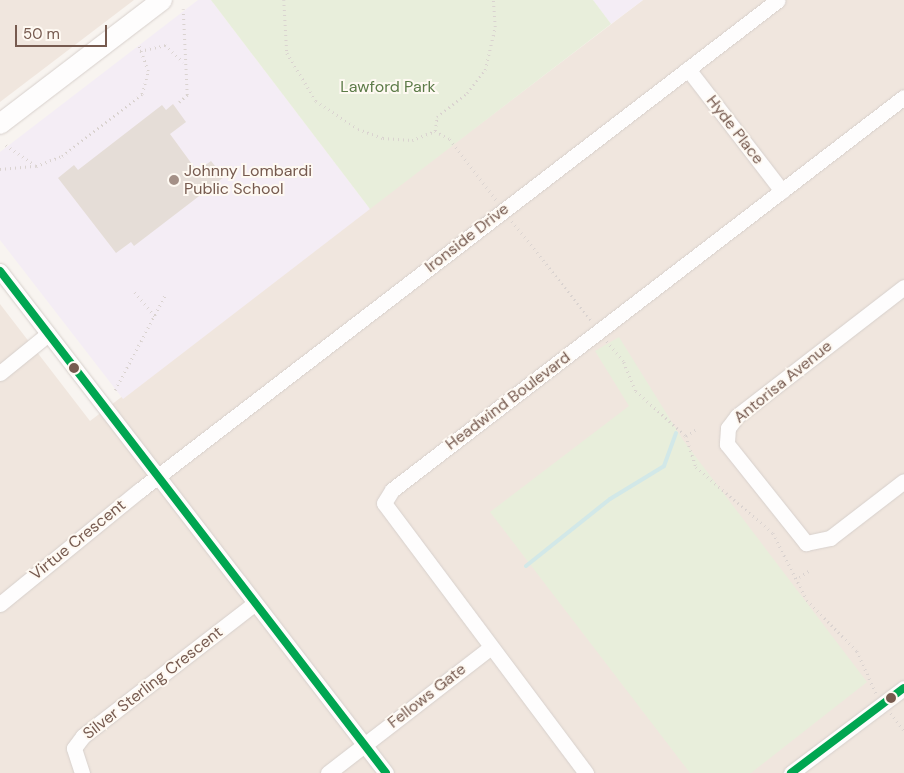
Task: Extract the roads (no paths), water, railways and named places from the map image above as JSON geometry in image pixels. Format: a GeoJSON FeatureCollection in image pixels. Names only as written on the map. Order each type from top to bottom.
{"type":"FeatureCollection","features":[{"type":"Feature","properties":{"kind":"street"},"geometry":{"type":"LineString","coordinates":[[0,124],[162,0]]}},
{"type":"Feature","properties":{"kind":"street","name":"Ironside Drive"},"geometry":{"type":"LineString","coordinates":[[157,476],[778,0]]}},
{"type":"Feature","properties":{"kind":"street","name":"Hyde Place"},"geometry":{"type":"LineString","coordinates":[[688,69],[782,191]]}},
{"type":"Feature","properties":{"kind":"street","name":"Headwind Boulevard"},"geometry":{"type":"LineString","coordinates":[[586,773],[390,516],[384,503],[392,490],[904,97]]}},
{"type":"Feature","properties":{"kind":"street"},"geometry":{"type":"LineString","coordinates":[[0,271],[386,773]]}},
{"type":"Feature","properties":{"kind":"street","name":"Antorisa Avenue"},"geometry":{"type":"LineString","coordinates":[[904,288],[738,416],[728,428],[727,444],[806,544],[830,538],[904,480]]}},
{"type":"Feature","properties":{"kind":"street"},"geometry":{"type":"LineString","coordinates":[[0,372],[48,334]]}},
{"type":"Feature","properties":{"kind":"street","name":"Virtue Crescent"},"geometry":{"type":"LineString","coordinates":[[0,604],[157,476]]}},
{"type":"Feature","properties":{"kind":"street","name":"Silver Sterling Crescent"},"geometry":{"type":"LineString","coordinates":[[82,773],[74,748],[83,736],[255,604]]}},
{"type":"Feature","properties":{"kind":"street","name":"Fellows Gate"},"geometry":{"type":"LineString","coordinates":[[364,744],[490,648]]}},
{"type":"Feature","properties":{"kind":"street"},"geometry":{"type":"LineString","coordinates":[[791,773],[904,688]]}},
{"type":"Feature","properties":{"kind":"street"},"geometry":{"type":"LineString","coordinates":[[328,773],[364,744]]}},
{"type":"Feature","properties":{"kind":"waterway"},"geometry":{"type":"LineString","coordinates":[[526,566],[610,499],[664,466],[676,433]]}},
{"type":"Feature","properties":{"kind":"place","name":"Johnny Lombardi Public School"},"geometry":{"type":"Point","coordinates":[174,180]}},
{"type":"Feature","properties":{"kind":"park label","name":"Lawford Park"},"geometry":{"type":"Point","coordinates":[388,87]}}]}
